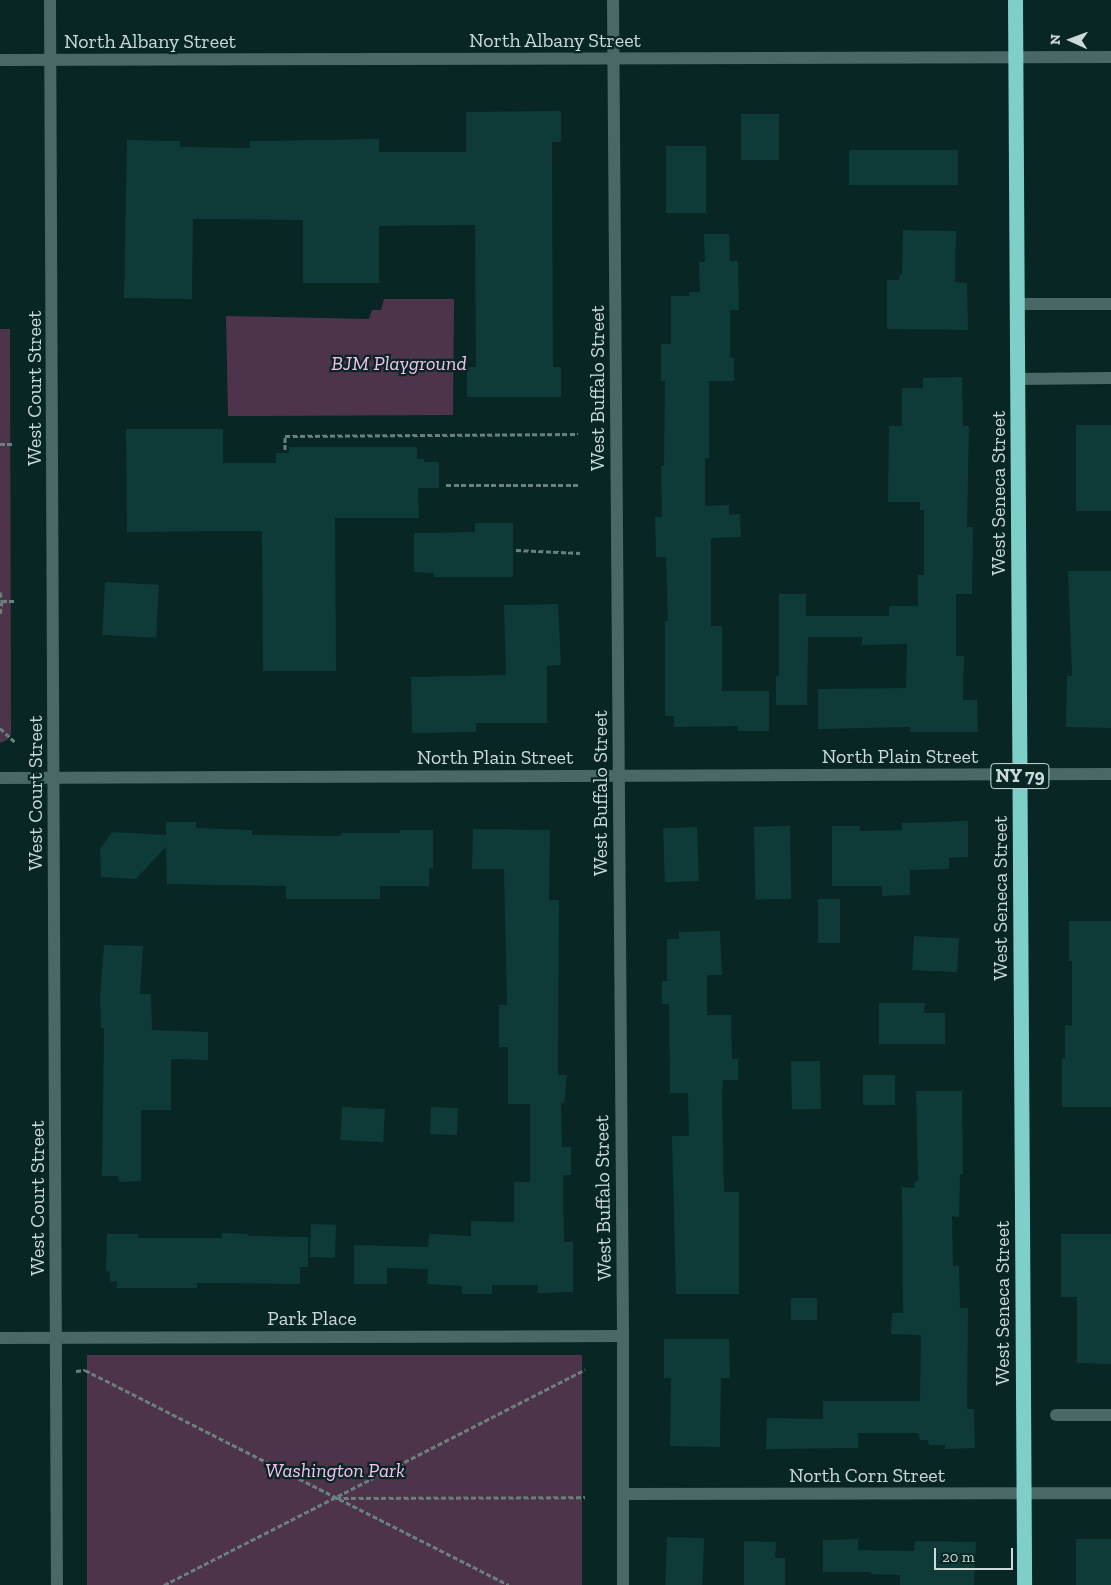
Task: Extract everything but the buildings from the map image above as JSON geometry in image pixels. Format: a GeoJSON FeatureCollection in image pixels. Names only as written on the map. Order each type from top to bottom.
{"type":"FeatureCollection","features":[{"type":"Feature","properties":{"kind":"highway","name":"West Seneca Street"},"geometry":{"type":"LineString","coordinates":[[1014,0],[1024,1585]]}},
{"type":"Feature","properties":{"kind":"street","name":"West Court Street"},"geometry":{"type":"LineString","coordinates":[[50,0],[57,1585]]}},
{"type":"Feature","properties":{"kind":"street","name":"West Buffalo Street"},"geometry":{"type":"LineString","coordinates":[[613,0],[623,1336],[623,1585]]}},
{"type":"Feature","properties":{"kind":"street","name":"North Albany Street"},"geometry":{"type":"LineString","coordinates":[[0,60],[1111,57]]}},
{"type":"Feature","properties":{"kind":"street"},"geometry":{"type":"LineString","coordinates":[[1017,304],[1111,304]]}},
{"type":"Feature","properties":{"kind":"street"},"geometry":{"type":"LineString","coordinates":[[1017,379],[1111,378]]}},
{"type":"Feature","properties":{"kind":"street","name":"North Plain Street"},"geometry":{"type":"LineString","coordinates":[[0,778],[1111,774]]}},
{"type":"Feature","properties":{"kind":"street","name":"Park Place"},"geometry":{"type":"LineString","coordinates":[[0,1338],[623,1336]]}},
{"type":"Feature","properties":{"kind":"street"},"geometry":{"type":"LineString","coordinates":[[1056,1415],[1111,1415]]}},
{"type":"Feature","properties":{"kind":"street","name":"North Corn Street"},"geometry":{"type":"LineString","coordinates":[[623,1494],[1111,1493]]}},
{"type":"Feature","properties":{"kind":"path"},"geometry":{"type":"LineString","coordinates":[[285,450],[285,436],[578,434]]}},
{"type":"Feature","properties":{"kind":"path"},"geometry":{"type":"LineString","coordinates":[[0,444],[14,444]]}},
{"type":"Feature","properties":{"kind":"path"},"geometry":{"type":"LineString","coordinates":[[446,486],[579,485]]}},
{"type":"Feature","properties":{"kind":"path"},"geometry":{"type":"LineString","coordinates":[[516,550],[580,553]]}},
{"type":"Feature","properties":{"kind":"path"},"geometry":{"type":"LineString","coordinates":[[0,592],[2,601],[0,615]]}},
{"type":"Feature","properties":{"kind":"path"},"geometry":{"type":"LineString","coordinates":[[2,601],[14,601]]}},
{"type":"Feature","properties":{"kind":"path"},"geometry":{"type":"LineString","coordinates":[[0,728],[15,742]]}},
{"type":"Feature","properties":{"kind":"path"},"geometry":{"type":"LineString","coordinates":[[73,1371],[85,1370],[508,1585]]}},
{"type":"Feature","properties":{"kind":"path"},"geometry":{"type":"LineString","coordinates":[[164,1585],[585,1370]]}},
{"type":"Feature","properties":{"kind":"path"},"geometry":{"type":"LineString","coordinates":[[335,1498],[585,1497]]}},
{"type":"Feature","properties":{"kind":"green space","name":"BJM Playground"},"geometry":{"type":"Polygon","coordinates":[[[384,299],[454,299],[453,415],[228,416],[226,316],[369,319],[372,310],[381,310],[384,299]]]}},
{"type":"Feature","properties":{"kind":"green space"},"geometry":{"type":"Polygon","coordinates":[[[0,329],[10,329],[11,735],[7,740],[0,743],[0,329]]]}},
{"type":"Feature","properties":{"kind":"green space","name":"Washington Park"},"geometry":{"type":"Polygon","coordinates":[[[87,1355],[582,1355],[582,1585],[87,1585],[87,1355]]]}}]}
